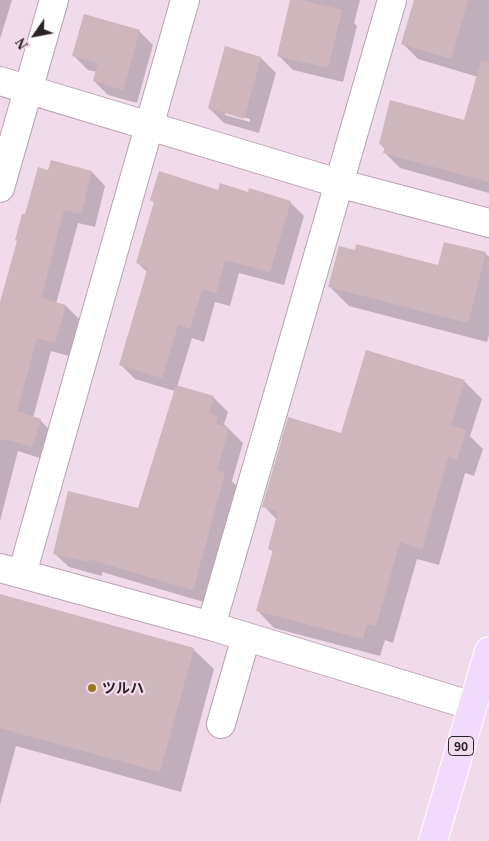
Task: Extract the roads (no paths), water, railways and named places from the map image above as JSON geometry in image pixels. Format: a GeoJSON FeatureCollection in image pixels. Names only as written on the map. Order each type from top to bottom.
{"type":"FeatureCollection","features":[{"type":"Feature","properties":{"kind":"main road","name":"90"},"geometry":{"type":"LineString","coordinates":[[433,841],[489,651]]}},
{"type":"Feature","properties":{"kind":"street"},"geometry":{"type":"LineString","coordinates":[[0,188],[54,0]]}},
{"type":"Feature","properties":{"kind":"street"},"geometry":{"type":"LineString","coordinates":[[185,0],[149,126],[11,571],[211,626],[473,706]]}},
{"type":"Feature","properties":{"kind":"street"},"geometry":{"type":"LineString","coordinates":[[211,626],[392,0]]}},
{"type":"Feature","properties":{"kind":"street"},"geometry":{"type":"LineString","coordinates":[[0,81],[338,182],[489,223]]}},
{"type":"Feature","properties":{"kind":"street"},"geometry":{"type":"LineString","coordinates":[[221,724],[246,637]]}},
{"type":"Feature","properties":{"kind":"place","name":"ツルハ"},"geometry":{"type":"Point","coordinates":[92,688]}}]}
